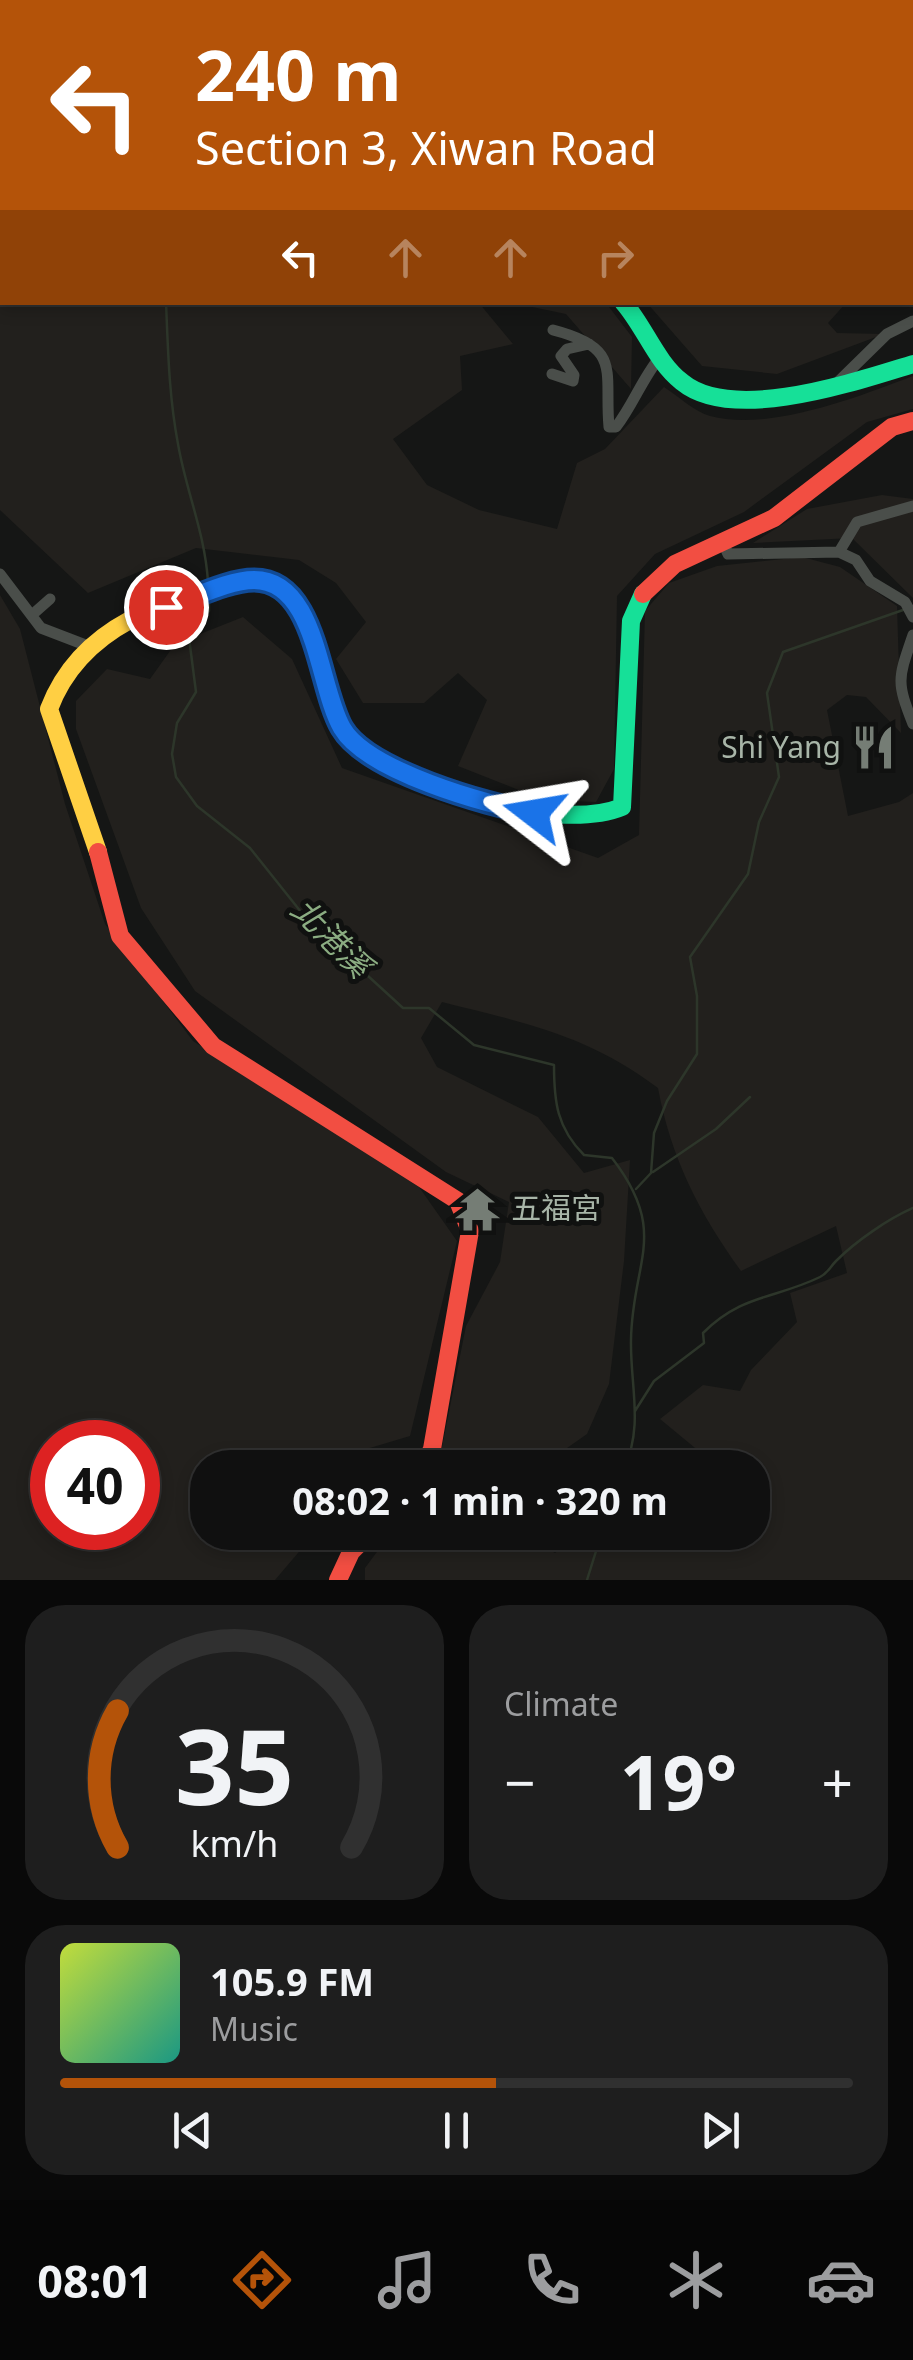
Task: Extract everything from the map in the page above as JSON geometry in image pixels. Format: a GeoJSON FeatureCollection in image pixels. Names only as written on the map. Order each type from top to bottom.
{"type":"FeatureCollection","features":[{"type":"Feature","properties":{"kind":"street"},"geometry":{"type":"LineString","coordinates":[[625,305],[660,357],[691,389],[725,396],[766,397],[833,388],[913,364]]}},
{"type":"Feature","properties":{"kind":"street"},"geometry":{"type":"LineString","coordinates":[[833,388],[887,334],[913,321]]}},
{"type":"Feature","properties":{"kind":"street"},"geometry":{"type":"LineString","coordinates":[[553,330],[589,344],[600,353],[612,382],[610,426],[616,427],[623,418],[640,381],[660,357]]}},
{"type":"Feature","properties":{"kind":"street"},"geometry":{"type":"LineString","coordinates":[[552,374],[572,381],[574,375],[561,356],[567,349],[589,344]]}},
{"type":"Feature","properties":{"kind":"street"},"geometry":{"type":"LineString","coordinates":[[432,1450],[470,1231],[465,1211],[458,1201],[390,1155],[213,1046],[120,936],[104,872],[49,709],[66,667],[88,646],[136,617],[254,580],[282,587],[300,608],[342,728],[363,752],[506,808],[597,820],[622,807],[631,622],[637,605],[675,564],[774,518],[892,427],[913,421]]}},
{"type":"Feature","properties":{"kind":"street"},"geometry":{"type":"LineString","coordinates":[[838,552],[857,522],[913,506]]}},
{"type":"Feature","properties":{"kind":"street"},"geometry":{"type":"LineString","coordinates":[[722,540],[728,554],[838,552],[856,560],[870,581],[905,602],[913,617]]}},
{"type":"Feature","properties":{"kind":"street"},"geometry":{"type":"LineString","coordinates":[[0,574],[41,628],[88,646]]}},
{"type":"Feature","properties":{"kind":"street"},"geometry":{"type":"LineString","coordinates":[[33,614],[50,599]]}},
{"type":"Feature","properties":{"kind":"street"},"geometry":{"type":"LineString","coordinates":[[913,635],[901,670],[899,696],[913,724]]}},
{"type":"Feature","properties":{"kind":"street"},"geometry":{"type":"LineString","coordinates":[[338,1580],[354,1550]]}},
{"type":"Feature","properties":{"kind":"shaded area"},"geometry":{"type":"Polygon","coordinates":[[[0,305],[481,305],[513,344],[460,356],[462,390],[393,439],[427,485],[479,510],[557,529],[577,463],[605,449],[664,387],[710,416],[758,419],[813,410],[913,376],[913,409],[867,422],[744,512],[655,554],[617,596],[614,769],[596,802],[544,800],[458,766],[487,700],[458,673],[424,703],[363,703],[336,659],[366,622],[336,583],[299,560],[196,548],[88,593],[0,510],[0,305]]]}},
{"type":"Feature","properties":{"kind":"shaded area"},"geometry":{"type":"Polygon","coordinates":[[[523,305],[608,305],[632,337],[631,389],[566,314],[523,305]]]}},
{"type":"Feature","properties":{"kind":"shaded area"},"geometry":{"type":"Polygon","coordinates":[[[649,305],[844,305],[828,323],[837,333],[884,334],[777,374],[702,366],[649,305]]]}},
{"type":"Feature","properties":{"kind":"shaded area"},"geometry":{"type":"Polygon","coordinates":[[[882,495],[913,499],[913,598],[852,538],[753,543],[807,509],[882,495]]]}},
{"type":"Feature","properties":{"kind":"shaded area"},"geometry":{"type":"Polygon","coordinates":[[[802,557],[840,567],[897,606],[901,733],[866,697],[847,695],[827,710],[848,816],[899,802],[913,793],[913,1580],[365,1580],[365,1568],[378,1550],[770,1550],[770,1450],[698,1450],[660,1419],[703,1385],[740,1391],[751,1370],[797,1322],[790,1293],[847,1273],[836,1226],[741,1271],[689,1184],[658,1088],[581,1043],[528,1024],[442,1002],[421,1038],[437,1067],[538,1117],[584,1173],[630,1160],[624,1261],[609,1384],[587,1434],[564,1450],[441,1450],[466,1326],[500,1262],[509,1202],[446,1172],[195,991],[141,908],[76,729],[76,701],[107,669],[150,679],[175,644],[243,617],[292,659],[342,768],[598,858],[639,835],[645,611],[669,583],[717,566],[802,557]]]}},
{"type":"Feature","properties":{"kind":"shaded area"},"geometry":{"type":"Polygon","coordinates":[[[0,595],[20,629],[65,804],[105,924],[193,1041],[419,1187],[457,1241],[410,1436],[363,1450],[190,1450],[190,1550],[301,1550],[275,1580],[0,1580],[0,595]]]}},
{"type":"Feature","properties":{"kind":"waterway","name":"北港溪"},"geometry":{"type":"LineString","coordinates":[[166,305],[175,426],[208,582]]}},
{"type":"Feature","properties":{"kind":"waterway","name":"北港溪"},"geometry":{"type":"LineString","coordinates":[[209,600],[209,611],[188,630],[196,692],[177,723],[172,754],[176,777],[197,806],[250,848],[309,922],[403,1008],[429,1008],[474,1045],[554,1065],[556,1103],[568,1135],[584,1155],[612,1158],[630,1184],[644,1228],[631,1340],[635,1405],[630,1450]]}},
{"type":"Feature","properties":{"kind":"waterway"},"geometry":{"type":"LineString","coordinates":[[636,1189],[651,1173],[654,1133],[667,1101],[697,1054],[697,996],[690,957],[748,874],[759,822],[779,777],[767,693],[783,652],[903,610]]}},
{"type":"Feature","properties":{"kind":"waterway"},"geometry":{"type":"LineString","coordinates":[[653,1172],[716,1129],[750,1097]]}},
{"type":"Feature","properties":{"kind":"waterway"},"geometry":{"type":"LineString","coordinates":[[635,1411],[654,1381],[704,1343],[703,1333],[717,1320],[745,1304],[820,1277],[863,1238],[913,1208]]}},
{"type":"Feature","properties":{"kind":"waterway","name":"北港溪"},"geometry":{"type":"LineString","coordinates":[[587,1580],[596,1550]]}},
{"type":"Feature","properties":{"kind":"traffic: fast"},"geometry":{"type":"LineString","coordinates":[[625,305],[673,374],[704,394],[732,399],[796,395],[913,364]]}},
{"type":"Feature","properties":{"kind":"traffic: fast"},"geometry":{"type":"LineString","coordinates":[[248,581],[273,584],[291,596],[304,614],[334,712],[344,731],[366,751],[434,787],[517,810],[557,814],[593,814],[622,807],[631,621],[643,594]]}},
{"type":"Feature","properties":{"kind":"traffic: slow"},"geometry":{"type":"LineString","coordinates":[[98,852],[49,709],[63,680],[82,656],[130,620],[187,597],[248,581]]}},
{"type":"Feature","properties":{"kind":"traffic: jam"},"geometry":{"type":"LineString","coordinates":[[643,594],[675,564],[774,518],[892,427],[913,421]]}},
{"type":"Feature","properties":{"kind":"traffic: jam"},"geometry":{"type":"LineString","coordinates":[[98,852],[120,936],[213,1046],[458,1201],[470,1231],[432,1450]]}},
{"type":"Feature","properties":{"kind":"traffic: jam"},"geometry":{"type":"LineString","coordinates":[[338,1580],[353,1550]]}},
{"type":"Feature","properties":{"kind":"place","name":"Shi Yang"},"geometry":{"type":"Point","coordinates":[874,748]}},
{"type":"Feature","properties":{"kind":"place","name":"五福宮"},"geometry":{"type":"Point","coordinates":[478,1209]}},
{"type":"Feature","properties":{"kind":"route"},"geometry":{"type":"LineString","coordinates":[[166,607],[254,580],[282,587],[300,608],[342,728],[363,752],[506,808],[534,813]]}}]}
